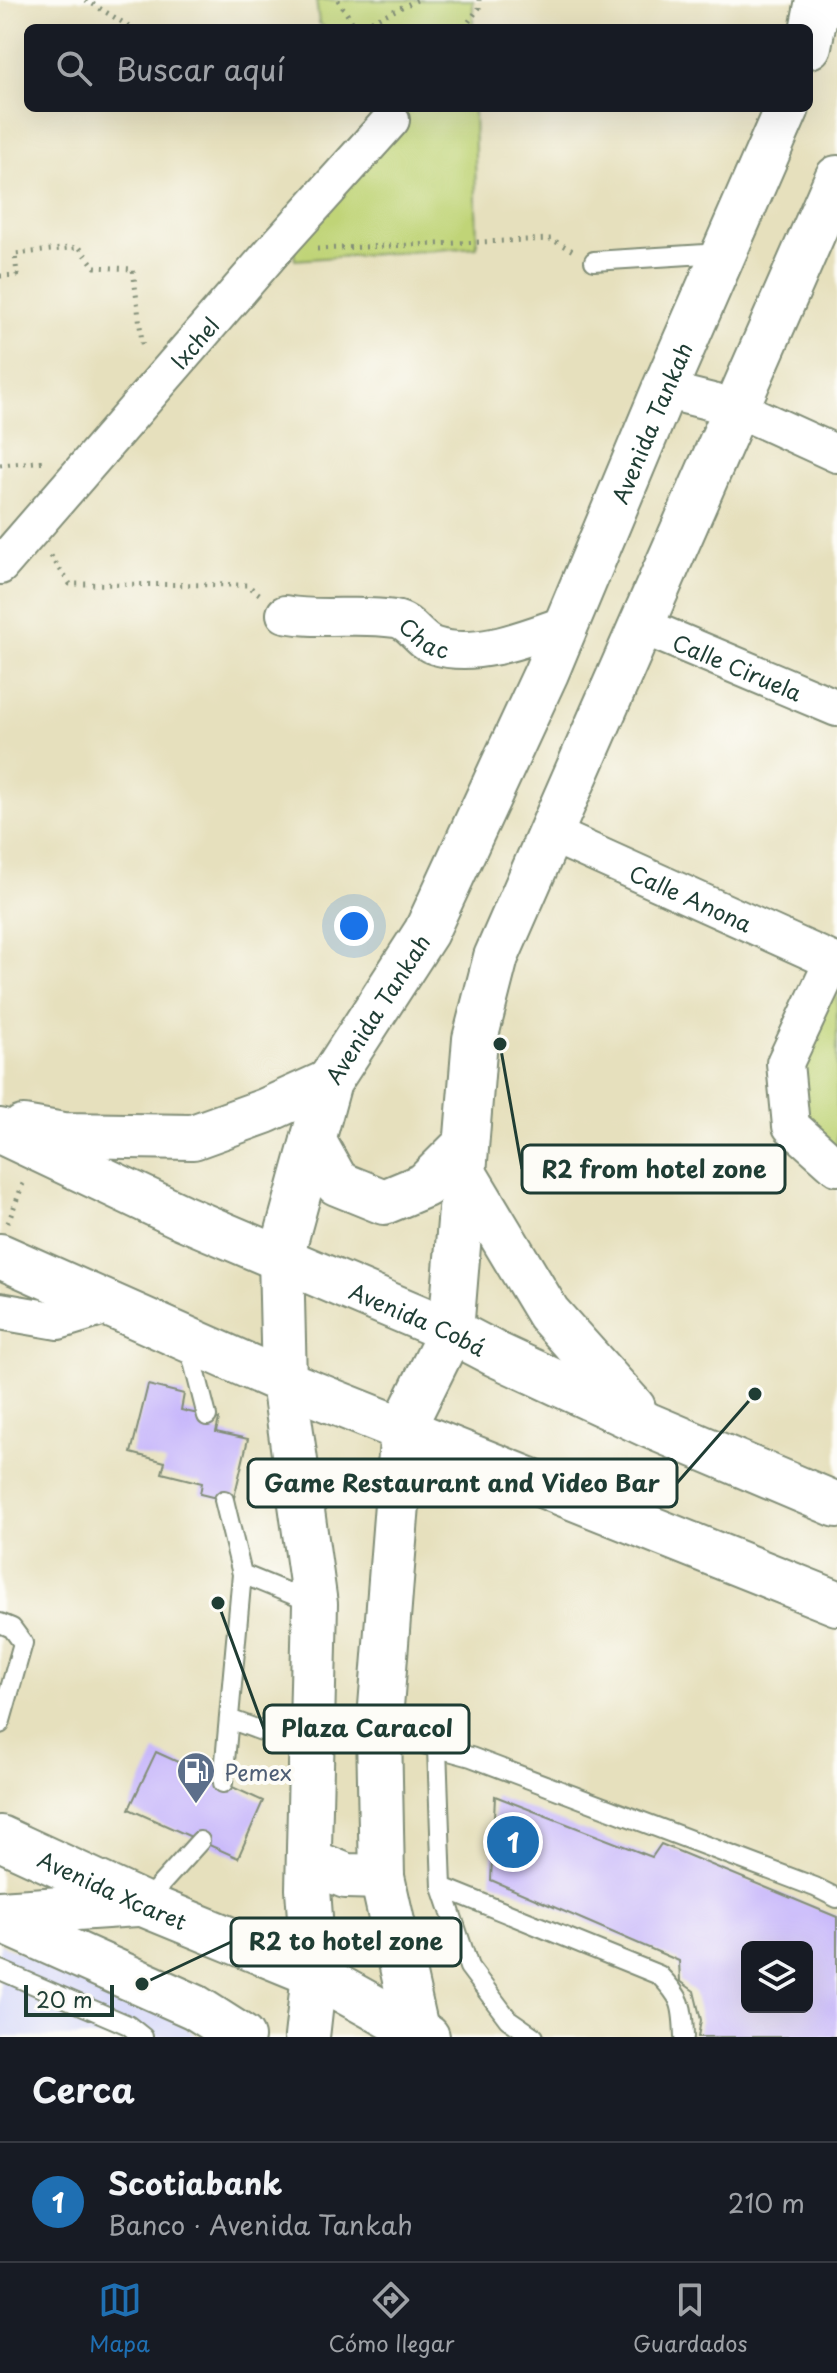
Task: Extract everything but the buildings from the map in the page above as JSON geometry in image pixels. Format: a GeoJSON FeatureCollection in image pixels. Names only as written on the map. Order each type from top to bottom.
{"type":"FeatureCollection","features":[{"type":"Feature","properties":{"kind":"street"},"geometry":{"type":"LineString","coordinates":[[813,26],[818,0]]}},
{"type":"Feature","properties":{"kind":"street","name":"Avenida Tankah"},"geometry":{"type":"LineString","coordinates":[[307,2037],[314,1974],[309,1861],[315,1604],[284,1382],[281,1257],[329,1082],[426,932],[566,624],[785,112]]}},
{"type":"Feature","properties":{"kind":"street","name":"Ixchel"},"geometry":{"type":"LineString","coordinates":[[0,566],[391,120]]}},
{"type":"Feature","properties":{"kind":"street"},"geometry":{"type":"LineString","coordinates":[[419,2034],[382,1877],[379,1732],[403,1428],[451,1331],[475,1039],[496,957],[736,408],[833,198]]}},
{"type":"Feature","properties":{"kind":"street"},"geometry":{"type":"LineString","coordinates":[[664,390],[736,408],[837,454]]}},
{"type":"Feature","properties":{"kind":"street","name":"Chac"},"geometry":{"type":"LineString","coordinates":[[285,614],[302,617],[372,615],[402,620],[431,644],[460,652],[522,639],[566,624]]}},
{"type":"Feature","properties":{"kind":"street","name":"Calle Ciruela"},"geometry":{"type":"LineString","coordinates":[[640,625],[837,708]]}},
{"type":"Feature","properties":{"kind":"street","name":"Calle Anona"},"geometry":{"type":"LineString","coordinates":[[549,833],[835,962],[785,1063],[791,1126],[837,1167]]}},
{"type":"Feature","properties":{"kind":"street"},"geometry":{"type":"LineString","coordinates":[[0,1123],[63,1135],[193,1137],[265,1111],[329,1082]]}},
{"type":"Feature","properties":{"kind":"street","name":"Avenida Cobá"},"geometry":{"type":"LineString","coordinates":[[0,1131],[180,1216],[451,1331],[648,1425],[837,1505]]}},
{"type":"Feature","properties":{"kind":"street"},"geometry":{"type":"LineString","coordinates":[[313,1140],[337,1183],[384,1202],[425,1185],[465,1159]]}},
{"type":"Feature","properties":{"kind":"street"},"geometry":{"type":"LineString","coordinates":[[465,1159],[548,1313],[648,1425]]}},
{"type":"Feature","properties":{"kind":"street"},"geometry":{"type":"LineString","coordinates":[[7,1253],[111,1305],[284,1382],[837,1603]]}},
{"type":"Feature","properties":{"kind":"street"},"geometry":{"type":"LineString","coordinates":[[0,1311],[58,1321],[111,1305]]}},
{"type":"Feature","properties":{"kind":"street","name":"Avenida Xcaret"},"geometry":{"type":"LineString","coordinates":[[0,1838],[143,1904],[314,1974],[419,2034]]}},
{"type":"Feature","properties":{"kind":"street"},"geometry":{"type":"LineString","coordinates":[[309,1861],[346,1876],[382,1877]]}},
{"type":"Feature","properties":{"kind":"street"},"geometry":{"type":"LineString","coordinates":[[0,1913],[143,1904]]}},
{"type":"Feature","properties":{"kind":"street"},"geometry":{"type":"LineString","coordinates":[[0,1920],[195,2007],[242,2037]]}},
{"type":"Feature","properties":{"kind":"lane"},"geometry":{"type":"LineString","coordinates":[[594,261],[724,253]]}},
{"type":"Feature","properties":{"kind":"lane"},"geometry":{"type":"LineString","coordinates":[[188,1339],[207,1416]]}},
{"type":"Feature","properties":{"kind":"lane"},"geometry":{"type":"LineString","coordinates":[[223,1783],[242,1574],[224,1500]]}},
{"type":"Feature","properties":{"kind":"lane"},"geometry":{"type":"LineString","coordinates":[[242,1574],[315,1604]]}},
{"type":"Feature","properties":{"kind":"lane"},"geometry":{"type":"LineString","coordinates":[[0,1623],[12,1628],[23,1643],[0,1724]]}},
{"type":"Feature","properties":{"kind":"lane"},"geometry":{"type":"LineString","coordinates":[[229,1719],[311,1749]]}},
{"type":"Feature","properties":{"kind":"lane"},"geometry":{"type":"LineString","coordinates":[[379,1732],[485,1762],[837,1898]]}},
{"type":"Feature","properties":{"kind":"lane"},"geometry":{"type":"LineString","coordinates":[[437,1748],[442,1887],[469,1967],[508,2019],[534,2037]]}},
{"type":"Feature","properties":{"kind":"lane"},"geometry":{"type":"LineString","coordinates":[[143,1904],[200,1841]]}},
{"type":"Feature","properties":{"kind":"lane"},"geometry":{"type":"LineString","coordinates":[[442,1887],[659,1975],[683,2007],[684,2037]]}},
{"type":"Feature","properties":{"kind":"lane"},"geometry":{"type":"LineString","coordinates":[[0,1970],[128,2025],[143,2037]]}},
{"type":"Feature","properties":{"kind":"path"},"geometry":{"type":"LineString","coordinates":[[86,0],[125,24]]}},
{"type":"Feature","properties":{"kind":"path"},"geometry":{"type":"LineString","coordinates":[[338,0],[354,24]]}},
{"type":"Feature","properties":{"kind":"path"},"geometry":{"type":"LineString","coordinates":[[366,24],[417,0]]}},
{"type":"Feature","properties":{"kind":"path"},"geometry":{"type":"LineString","coordinates":[[467,24],[479,8],[479,0]]}},
{"type":"Feature","properties":{"kind":"path"},"geometry":{"type":"LineString","coordinates":[[273,251],[551,239],[594,261]]}},
{"type":"Feature","properties":{"kind":"path"},"geometry":{"type":"LineString","coordinates":[[0,276],[17,275],[15,254],[79,247],[95,267],[133,269],[148,394]]}},
{"type":"Feature","properties":{"kind":"path"},"geometry":{"type":"LineString","coordinates":[[32,529],[70,584],[247,585],[285,614]]}},
{"type":"Feature","properties":{"kind":"shaded area"},"geometry":{"type":"Polygon","coordinates":[[[0,1944],[176,2019],[198,2037],[0,2037],[0,1944]]]}},
{"type":"Feature","properties":{"kind":"green space"},"geometry":{"type":"Polygon","coordinates":[[[316,0],[473,0],[473,24],[319,23],[316,0]]]}},
{"type":"Feature","properties":{"kind":"green space"},"geometry":{"type":"Polygon","coordinates":[[[372,112],[474,112],[477,247],[295,260],[289,217],[370,126],[372,112]]]}},
{"type":"Feature","properties":{"kind":"green space"},"geometry":{"type":"Polygon","coordinates":[[[837,988],[837,1150],[794,1101],[793,1050],[837,988]]]}},
{"type":"Feature","properties":{"kind":"place","name":"R2 from hotel zone"},"geometry":{"type":"Point","coordinates":[500,1044]}},
{"type":"Feature","properties":{"kind":"place","name":"Game Restaurant and Video Bar"},"geometry":{"type":"Point","coordinates":[755,1394]}},
{"type":"Feature","properties":{"kind":"place","name":"Plaza Caracol"},"geometry":{"type":"Point","coordinates":[218,1603]}},
{"type":"Feature","properties":{"kind":"place","name":"Pemex"},"geometry":{"type":"Point","coordinates":[196,1805]}},
{"type":"Feature","properties":{"kind":"place","name":"Scotiabank"},"geometry":{"type":"Point","coordinates":[513,1842]}},
{"type":"Feature","properties":{"kind":"place","name":"R2 to hotel zone"},"geometry":{"type":"Point","coordinates":[142,1984]}}]}
